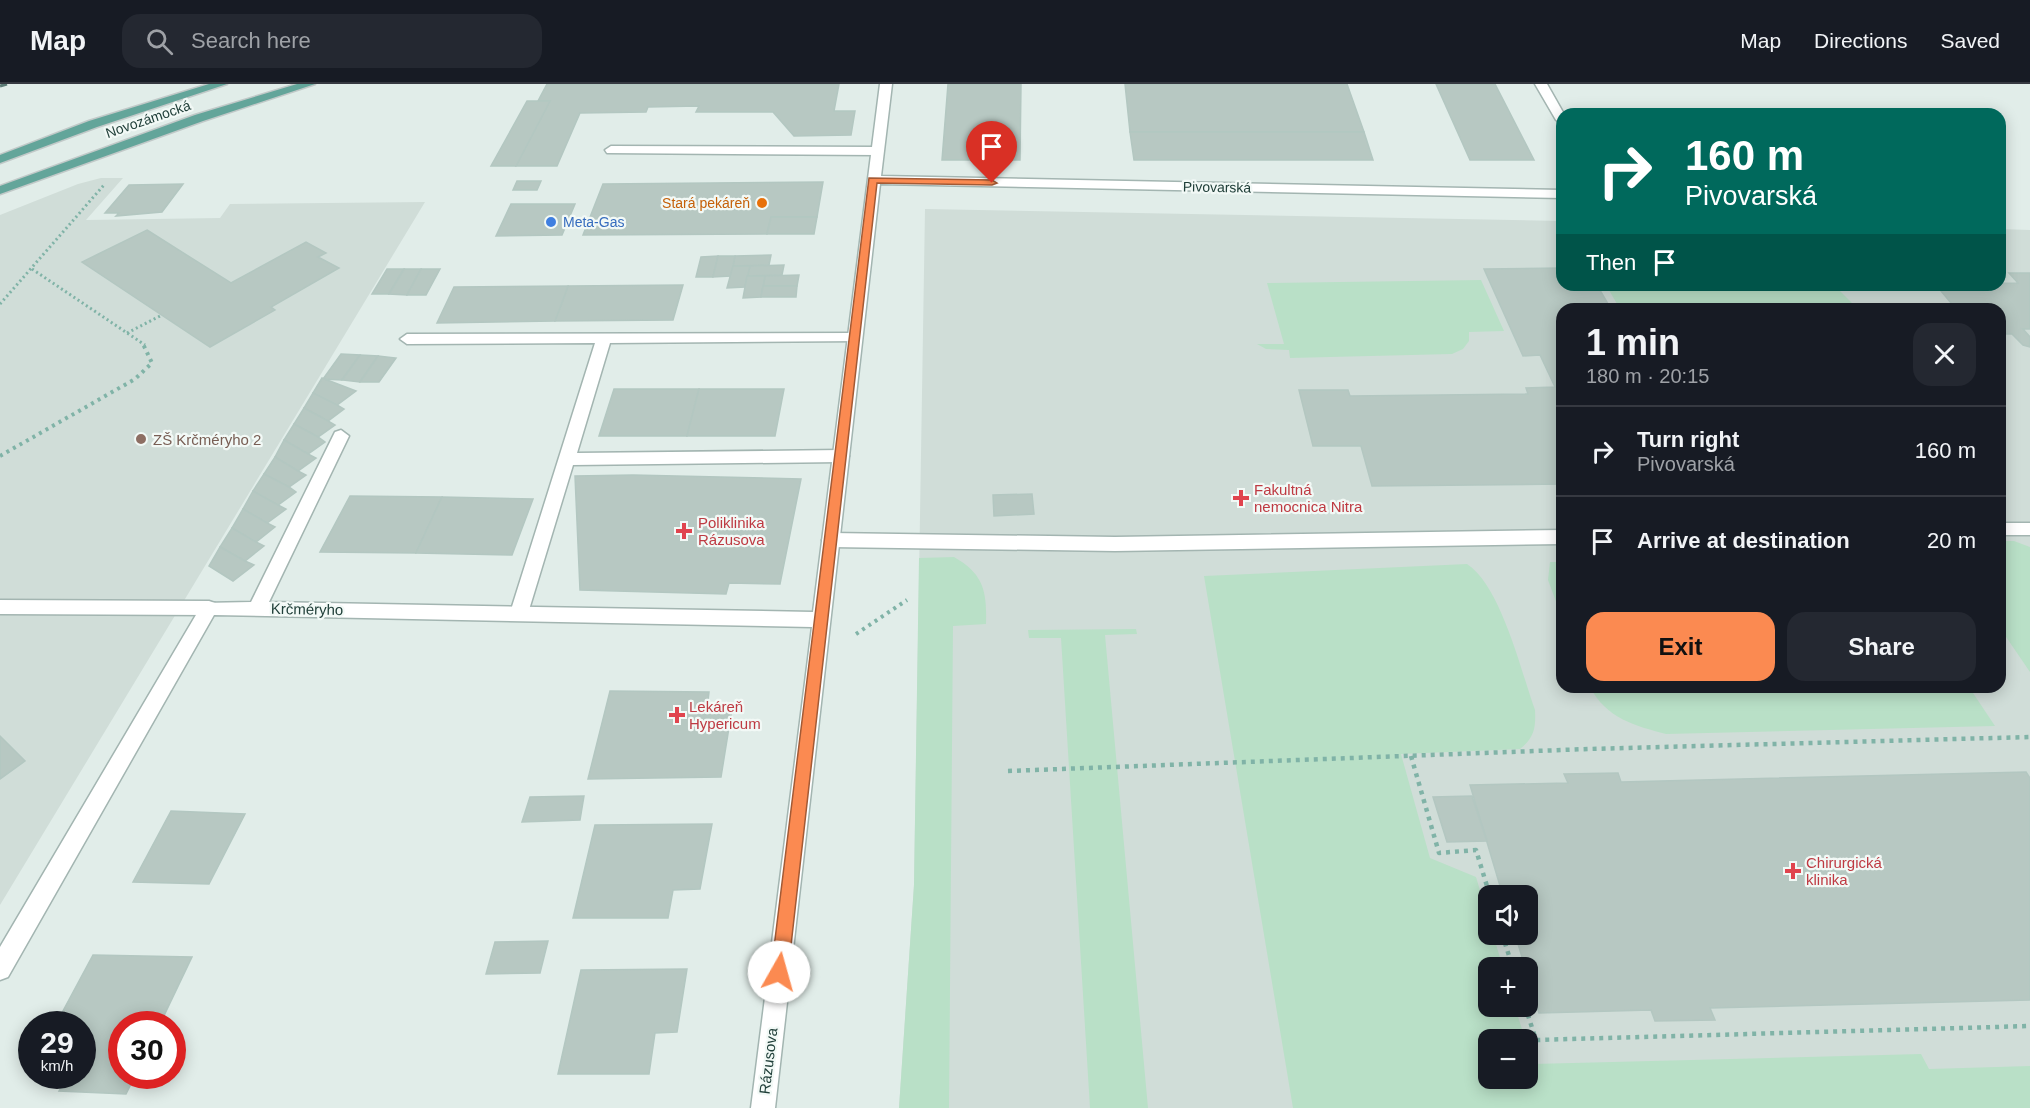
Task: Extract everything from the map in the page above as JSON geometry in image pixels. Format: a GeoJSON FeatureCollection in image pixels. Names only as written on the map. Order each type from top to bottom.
{"type":"FeatureCollection","features":[{"type":"Feature","properties":{"kind":"main road","name":"Novozámocká"},"geometry":{"type":"LineString","coordinates":[[0,159],[93,124],[221,84]]}},
{"type":"Feature","properties":{"kind":"main road","name":"Novozámocká"},"geometry":{"type":"LineString","coordinates":[[0,190],[188,121],[309,84]]}},
{"type":"Feature","properties":{"kind":"street","name":"Rázusova"},"geometry":{"type":"LineString","coordinates":[[762,1108],[823,620],[876,151],[886,84]]}},
{"type":"Feature","properties":{"kind":"street"},"geometry":{"type":"LineString","coordinates":[[1541,84],[1556,110]]}},
{"type":"Feature","properties":{"kind":"street"},"geometry":{"type":"LineString","coordinates":[[610,150],[876,151]]}},
{"type":"Feature","properties":{"kind":"street","name":"Pivovarská"},"geometry":{"type":"LineString","coordinates":[[873,180],[1556,194]]}},
{"type":"Feature","properties":{"kind":"street"},"geometry":{"type":"LineString","coordinates":[[407,339],[855,338]]}},
{"type":"Feature","properties":{"kind":"street"},"geometry":{"type":"LineString","coordinates":[[519,614],[604,339]]}},
{"type":"Feature","properties":{"kind":"street"},"geometry":{"type":"LineString","coordinates":[[257,608],[341,436]]}},
{"type":"Feature","properties":{"kind":"street"},"geometry":{"type":"LineString","coordinates":[[567,459],[841,456]]}},
{"type":"Feature","properties":{"kind":"street"},"geometry":{"type":"LineString","coordinates":[[2006,529],[2030,529]]}},
{"type":"Feature","properties":{"kind":"street"},"geometry":{"type":"LineString","coordinates":[[831,540],[1115,544],[1556,537]]}},
{"type":"Feature","properties":{"kind":"street","name":"Krčméryho"},"geometry":{"type":"LineString","coordinates":[[0,606],[257,608],[823,620]]}},
{"type":"Feature","properties":{"kind":"street"},"geometry":{"type":"LineString","coordinates":[[0,969],[209,608]]}},
{"type":"Feature","properties":{"kind":"path"},"geometry":{"type":"LineString","coordinates":[[0,304],[110,178]]}},
{"type":"Feature","properties":{"kind":"path"},"geometry":{"type":"LineString","coordinates":[[0,456],[135,379],[152,363],[146,345],[32,269]]}},
{"type":"Feature","properties":{"kind":"path"},"geometry":{"type":"LineString","coordinates":[[127,333],[162,315]]}},
{"type":"Feature","properties":{"kind":"path"},"geometry":{"type":"LineString","coordinates":[[852,636],[907,600]]}},
{"type":"Feature","properties":{"kind":"path"},"geometry":{"type":"LineString","coordinates":[[1008,771],[2030,737]]}},
{"type":"Feature","properties":{"kind":"path"},"geometry":{"type":"LineString","coordinates":[[1412,756],[1439,853],[1476,850],[1487,885]]}},
{"type":"Feature","properties":{"kind":"path"},"geometry":{"type":"LineString","coordinates":[[1529,1017],[1536,1040],[2030,1026]]}},
{"type":"Feature","properties":{"kind":"shaded area","name":"ZŠ Krčméryho 2"},"geometry":{"type":"Polygon","coordinates":[[[101,178],[123,178],[86,220],[220,218],[230,204],[425,202],[0,905],[0,215],[78,184],[101,178]]]}},
{"type":"Feature","properties":{"kind":"shaded area","name":"Fakultná nemocnica Nitra"},"geometry":{"type":"Polygon","coordinates":[[[925,209],[1556,221],[1556,291],[2006,291],[2006,229],[2030,230],[2030,1108],[899,1108],[914,885],[925,209]]]}},
{"type":"Feature","properties":{"kind":"green space"},"geometry":{"type":"Polygon","coordinates":[[[1481,280],[1504,331],[1469,332],[1469,341],[1463,349],[1452,354],[1290,358],[1289,350],[1266,349],[1257,344],[1284,344],[1267,283],[1481,280]]]}},
{"type":"Feature","properties":{"kind":"green space"},"geometry":{"type":"Polygon","coordinates":[[[1610,291],[1840,291],[1852,303],[1616,303],[1610,291]]]}},
{"type":"Feature","properties":{"kind":"green space"},"geometry":{"type":"Polygon","coordinates":[[[2006,541],[2014,541],[2030,547],[2030,672],[2006,637],[2006,541]]]}},
{"type":"Feature","properties":{"kind":"green space"},"geometry":{"type":"Polygon","coordinates":[[[954,557],[972,570],[982,585],[986,602],[986,624],[953,626],[949,1108],[899,1108],[914,885],[919,558],[954,557]]]}},
{"type":"Feature","properties":{"kind":"green space"},"geometry":{"type":"Polygon","coordinates":[[[1550,562],[1556,562],[1556,602],[1548,580],[1550,562]]]}},
{"type":"Feature","properties":{"kind":"green space"},"geometry":{"type":"Polygon","coordinates":[[[1467,564],[1479,575],[1490,591],[1516,652],[1535,710],[1533,732],[1520,749],[1401,754],[1430,858],[1476,877],[1478,885],[1478,945],[1496,945],[1500,957],[1478,957],[1478,1017],[1518,1017],[1522,1029],[1478,1029],[1478,1089],[1538,1089],[1538,1064],[1921,1054],[1929,1069],[2030,1066],[2030,1108],[1293,1108],[1204,576],[1467,564]]]}},
{"type":"Feature","properties":{"kind":"green space"},"geometry":{"type":"Polygon","coordinates":[[[1136,629],[1137,634],[1105,635],[1148,1108],[1090,1108],[1061,638],[1029,638],[1028,630],[1136,629]]]}},
{"type":"Feature","properties":{"kind":"green space"},"geometry":{"type":"Polygon","coordinates":[[[1594,693],[1973,693],[1995,726],[1666,734],[1622,719],[1594,693]]]}},
{"type":"Feature","properties":{"kind":"building"},"geometry":{"type":"Polygon","coordinates":[[[547,84],[839,84],[834,111],[855,111],[851,135],[794,136],[773,112],[696,112],[699,106],[648,107],[646,112],[580,113],[557,166],[516,166],[550,101],[538,101],[547,84]]]}},
{"type":"Feature","properties":{"kind":"building"},"geometry":{"type":"Polygon","coordinates":[[[948,84],[1021,84],[1020,160],[942,160],[948,84]]]}},
{"type":"Feature","properties":{"kind":"building"},"geometry":{"type":"Polygon","coordinates":[[[1125,84],[1347,84],[1364,132],[1130,132],[1125,84]]]}},
{"type":"Feature","properties":{"kind":"building"},"geometry":{"type":"Polygon","coordinates":[[[1436,84],[1495,84],[1534,160],[1470,160],[1436,84]]]}},
{"type":"Feature","properties":{"kind":"building"},"geometry":{"type":"Polygon","coordinates":[[[527,101],[550,101],[516,166],[491,166],[527,101]]]}},
{"type":"Feature","properties":{"kind":"building"},"geometry":{"type":"Polygon","coordinates":[[[1130,132],[1364,132],[1373,160],[1134,160],[1130,132]]]}},
{"type":"Feature","properties":{"kind":"building"},"geometry":{"type":"Polygon","coordinates":[[[517,181],[541,181],[537,190],[513,190],[517,181]]]}},
{"type":"Feature","properties":{"kind":"building"},"geometry":{"type":"Polygon","coordinates":[[[823,182],[817,217],[771,217],[767,234],[583,235],[603,184],[823,182]]]}},
{"type":"Feature","properties":{"kind":"building"},"geometry":{"type":"Polygon","coordinates":[[[183,184],[162,212],[116,216],[119,213],[105,213],[129,185],[183,184]]]}},
{"type":"Feature","properties":{"kind":"building"},"geometry":{"type":"Polygon","coordinates":[[[511,204],[575,204],[562,235],[496,236],[511,204]]]}},
{"type":"Feature","properties":{"kind":"building"},"geometry":{"type":"Polygon","coordinates":[[[771,217],[817,217],[814,234],[767,234],[771,217]]]}},
{"type":"Feature","properties":{"kind":"building"},"geometry":{"type":"Polygon","coordinates":[[[147,230],[231,283],[306,242],[326,253],[318,257],[339,268],[271,307],[275,310],[210,347],[82,262],[147,230]]]}},
{"type":"Feature","properties":{"kind":"building"},"geometry":{"type":"Polygon","coordinates":[[[771,255],[769,265],[733,266],[735,256],[771,255]]]}},
{"type":"Feature","properties":{"kind":"building"},"geometry":{"type":"Polygon","coordinates":[[[718,256],[713,277],[696,277],[701,257],[718,256]]]}},
{"type":"Feature","properties":{"kind":"building"},"geometry":{"type":"Polygon","coordinates":[[[718,256],[735,256],[731,276],[713,277],[718,256]]]}},
{"type":"Feature","properties":{"kind":"building"},"geometry":{"type":"Polygon","coordinates":[[[784,265],[782,275],[747,276],[750,266],[784,265]]]}},
{"type":"Feature","properties":{"kind":"building"},"geometry":{"type":"Polygon","coordinates":[[[733,266],[750,266],[745,287],[727,288],[733,266]]]}},
{"type":"Feature","properties":{"kind":"building"},"geometry":{"type":"Polygon","coordinates":[[[1556,268],[1556,291],[1600,291],[1608,303],[1556,303],[1556,484],[1372,486],[1361,446],[1313,446],[1299,390],[1348,390],[1350,396],[1528,394],[1526,388],[1555,387],[1540,355],[1523,356],[1484,269],[1556,268]]]}},
{"type":"Feature","properties":{"kind":"building"},"geometry":{"type":"Polygon","coordinates":[[[387,269],[404,269],[389,294],[372,294],[387,269]]]}},
{"type":"Feature","properties":{"kind":"building"},"geometry":{"type":"Polygon","coordinates":[[[404,269],[421,269],[407,295],[389,294],[404,269]]]}},
{"type":"Feature","properties":{"kind":"building"},"geometry":{"type":"Polygon","coordinates":[[[421,269],[440,269],[426,295],[407,295],[421,269]]]}},
{"type":"Feature","properties":{"kind":"building"},"geometry":{"type":"Polygon","coordinates":[[[2009,273],[2030,273],[2030,329],[2023,329],[2030,337],[2030,347],[2023,345],[2012,334],[2006,334],[2006,303],[1951,303],[1941,291],[2006,291],[2006,283],[2018,283],[2009,273]]]}},
{"type":"Feature","properties":{"kind":"building"},"geometry":{"type":"Polygon","coordinates":[[[799,275],[797,286],[763,286],[765,276],[799,275]]]}},
{"type":"Feature","properties":{"kind":"building"},"geometry":{"type":"Polygon","coordinates":[[[747,276],[765,276],[761,297],[743,298],[747,276]]]}},
{"type":"Feature","properties":{"kind":"building"},"geometry":{"type":"Polygon","coordinates":[[[683,285],[673,320],[555,321],[568,286],[683,285]]]}},
{"type":"Feature","properties":{"kind":"building"},"geometry":{"type":"Polygon","coordinates":[[[568,286],[555,321],[437,323],[454,287],[568,286]]]}},
{"type":"Feature","properties":{"kind":"building"},"geometry":{"type":"Polygon","coordinates":[[[763,286],[797,286],[796,297],[761,297],[763,286]]]}},
{"type":"Feature","properties":{"kind":"building"},"geometry":{"type":"Polygon","coordinates":[[[341,354],[360,355],[342,380],[323,379],[341,354]]]}},
{"type":"Feature","properties":{"kind":"building"},"geometry":{"type":"Polygon","coordinates":[[[360,355],[378,356],[360,382],[342,380],[360,355]]]}},
{"type":"Feature","properties":{"kind":"building"},"geometry":{"type":"Polygon","coordinates":[[[378,356],[396,358],[379,382],[360,382],[378,356]]]}},
{"type":"Feature","properties":{"kind":"building"},"geometry":{"type":"Polygon","coordinates":[[[322,378],[356,391],[337,405],[313,393],[322,378]]]}},
{"type":"Feature","properties":{"kind":"building"},"geometry":{"type":"Polygon","coordinates":[[[614,389],[699,389],[687,436],[599,436],[614,389]]]}},
{"type":"Feature","properties":{"kind":"building"},"geometry":{"type":"Polygon","coordinates":[[[699,389],[784,389],[775,436],[687,436],[699,389]]]}},
{"type":"Feature","properties":{"kind":"building"},"geometry":{"type":"Polygon","coordinates":[[[313,393],[344,409],[328,421],[304,408],[313,393]]]}},
{"type":"Feature","properties":{"kind":"building"},"geometry":{"type":"Polygon","coordinates":[[[304,408],[335,425],[318,437],[294,424],[304,408]]]}},
{"type":"Feature","properties":{"kind":"building"},"geometry":{"type":"Polygon","coordinates":[[[294,424],[325,442],[308,454],[284,440],[294,424]]]}},
{"type":"Feature","properties":{"kind":"building"},"geometry":{"type":"Polygon","coordinates":[[[284,440],[316,458],[298,471],[275,457],[284,440]]]}},
{"type":"Feature","properties":{"kind":"building"},"geometry":{"type":"Polygon","coordinates":[[[275,457],[306,475],[289,487],[264,474],[275,457]]]}},
{"type":"Feature","properties":{"kind":"building"},"geometry":{"type":"Polygon","coordinates":[[[264,474],[296,492],[278,505],[253,491],[264,474]]]}},
{"type":"Feature","properties":{"kind":"building","name":"Poliklinika Rázusova"},"geometry":{"type":"Polygon","coordinates":[[[575,476],[801,479],[780,584],[729,583],[726,594],[580,590],[575,476]]]}},
{"type":"Feature","properties":{"kind":"building"},"geometry":{"type":"Polygon","coordinates":[[[253,491],[286,509],[267,523],[243,509],[253,491]]]}},
{"type":"Feature","properties":{"kind":"building"},"geometry":{"type":"Polygon","coordinates":[[[1032,494],[1034,514],[994,516],[993,495],[1032,494]]]}},
{"type":"Feature","properties":{"kind":"building"},"geometry":{"type":"Polygon","coordinates":[[[350,496],[442,497],[416,553],[320,552],[350,496]]]}},
{"type":"Feature","properties":{"kind":"building"},"geometry":{"type":"Polygon","coordinates":[[[442,497],[533,499],[512,555],[416,553],[442,497]]]}},
{"type":"Feature","properties":{"kind":"building"},"geometry":{"type":"Polygon","coordinates":[[[243,509],[275,527],[256,542],[232,528],[243,509]]]}},
{"type":"Feature","properties":{"kind":"building"},"geometry":{"type":"Polygon","coordinates":[[[232,528],[264,546],[245,561],[220,547],[232,528]]]}},
{"type":"Feature","properties":{"kind":"building"},"geometry":{"type":"Polygon","coordinates":[[[220,547],[254,565],[233,581],[209,566],[220,547]]]}},
{"type":"Feature","properties":{"kind":"building"},"geometry":{"type":"Polygon","coordinates":[[[610,691],[709,692],[707,709],[732,709],[721,777],[588,779],[610,691]]]}},
{"type":"Feature","properties":{"kind":"building"},"geometry":{"type":"Polygon","coordinates":[[[0,736],[25,761],[0,779],[0,736]]]}},
{"type":"Feature","properties":{"kind":"building"},"geometry":{"type":"Polygon","coordinates":[[[2026,772],[2030,778],[2030,1000],[1710,1008],[1715,1020],[1655,1021],[1651,1010],[1539,1013],[1538,957],[1522,957],[1518,945],[1538,945],[1538,885],[1500,885],[1470,785],[1568,783],[1564,774],[1618,773],[1621,782],[2026,772]]]}},
{"type":"Feature","properties":{"kind":"building"},"geometry":{"type":"Polygon","coordinates":[[[584,796],[580,820],[522,822],[530,797],[584,796]]]}},
{"type":"Feature","properties":{"kind":"building"},"geometry":{"type":"Polygon","coordinates":[[[1472,796],[1487,841],[1447,842],[1433,797],[1472,796]]]}},
{"type":"Feature","properties":{"kind":"building"},"geometry":{"type":"Polygon","coordinates":[[[171,811],[245,814],[209,884],[133,882],[171,811]]]}},
{"type":"Feature","properties":{"kind":"building"},"geometry":{"type":"Polygon","coordinates":[[[712,824],[700,889],[673,890],[668,918],[573,918],[595,825],[712,824]]]}},
{"type":"Feature","properties":{"kind":"building"},"geometry":{"type":"Polygon","coordinates":[[[548,941],[540,973],[486,974],[495,942],[548,941]]]}},
{"type":"Feature","properties":{"kind":"building"},"geometry":{"type":"Polygon","coordinates":[[[93,955],[192,957],[166,1011],[108,1011],[108,1089],[128,1089],[126,1094],[59,1091],[60,1089],[96,1089],[96,1011],[63,1011],[93,955]]]}},
{"type":"Feature","properties":{"kind":"building"},"geometry":{"type":"Polygon","coordinates":[[[687,969],[677,1032],[655,1033],[649,1074],[558,1074],[581,970],[687,969]]]}},
{"type":"Feature","properties":{"kind":"railway"},"geometry":{"type":"LineString","coordinates":[[0,86],[7,84]]}},
{"type":"Feature","properties":{"kind":"place","name":"Stará pekáreň"},"geometry":{"type":"Point","coordinates":[762,203]}},
{"type":"Feature","properties":{"kind":"place","name":"Meta-Gas"},"geometry":{"type":"Point","coordinates":[551,222]}},
{"type":"Feature","properties":{"kind":"place","name":"ZŠ Krčméryho 2"},"geometry":{"type":"Point","coordinates":[141,439]}},
{"type":"Feature","properties":{"kind":"place","name":"Fakultná nemocnica Nitra"},"geometry":{"type":"Point","coordinates":[1241,498]}},
{"type":"Feature","properties":{"kind":"place","name":"Poliklinika Rázusova"},"geometry":{"type":"Point","coordinates":[684,531]}},
{"type":"Feature","properties":{"kind":"place","name":"Lekáreň Hypericum"},"geometry":{"type":"Point","coordinates":[677,715]}},
{"type":"Feature","properties":{"kind":"place","name":"Chirurgická klinika"},"geometry":{"type":"Point","coordinates":[1793,871]}},
{"type":"Feature","properties":{"kind":"route"},"geometry":{"type":"LineString","coordinates":[[779,972],[823,620],[873,180],[992,183]]}}]}
